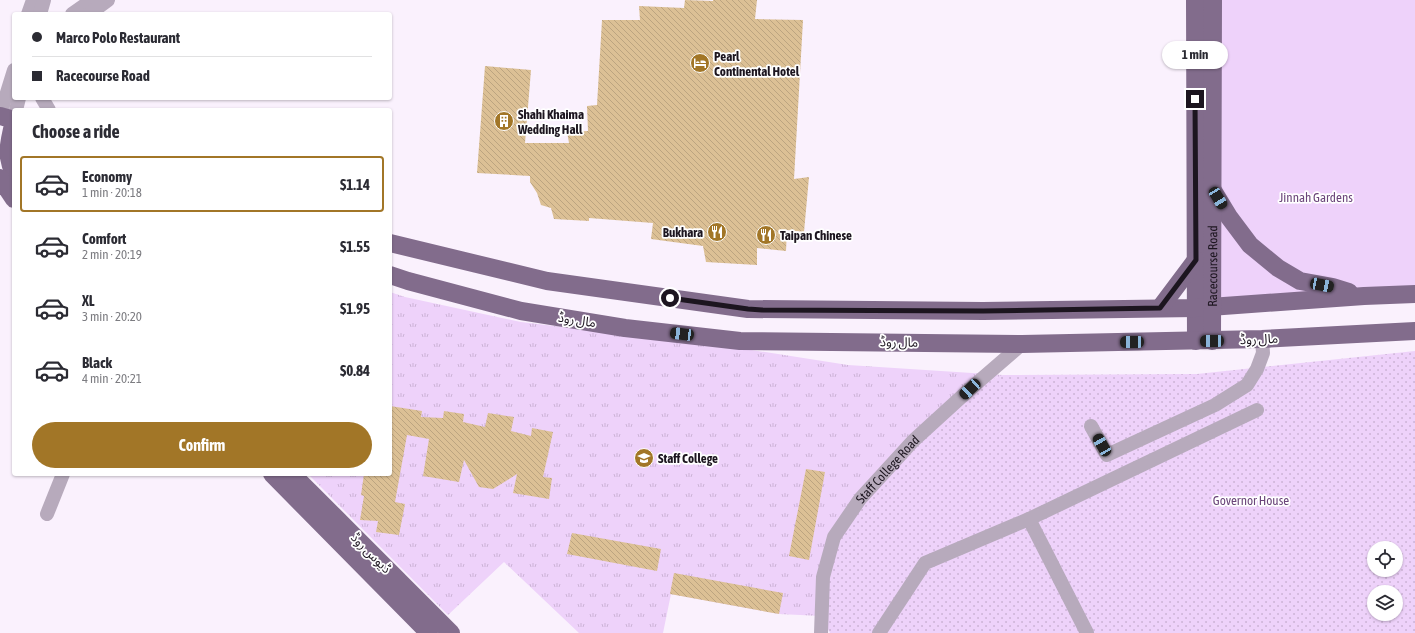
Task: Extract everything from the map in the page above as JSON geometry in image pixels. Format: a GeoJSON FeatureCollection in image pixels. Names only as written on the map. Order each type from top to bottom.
{"type":"FeatureCollection","features":[{"type":"Feature","properties":{"kind":"main road","name":"Racecourse Road"},"geometry":{"type":"LineString","coordinates":[[1195,0],[1196,260],[1204,307]]}},
{"type":"Feature","properties":{"kind":"main road","name":"Racecourse Road"},"geometry":{"type":"LineString","coordinates":[[1204,341],[1204,307],[1212,188],[1213,0]]}},
{"type":"Feature","properties":{"kind":"main road"},"geometry":{"type":"LineString","coordinates":[[0,115],[12,119]]}},
{"type":"Feature","properties":{"kind":"main road"},"geometry":{"type":"LineString","coordinates":[[12,129],[7,151],[12,169]]}},
{"type":"Feature","properties":{"kind":"main road"},"geometry":{"type":"LineString","coordinates":[[0,178],[12,196]]}},
{"type":"Feature","properties":{"kind":"main road"},"geometry":{"type":"LineString","coordinates":[[1212,188],[1229,217],[1250,245],[1278,268],[1300,281],[1333,287],[1364,296]]}},
{"type":"Feature","properties":{"kind":"main road"},"geometry":{"type":"LineString","coordinates":[[0,196],[12,210]]}},
{"type":"Feature","properties":{"kind":"main road"},"geometry":{"type":"LineString","coordinates":[[392,242],[547,281],[748,309],[952,311],[1160,308],[1204,307],[1415,294]]}},
{"type":"Feature","properties":{"kind":"main road"},"geometry":{"type":"LineString","coordinates":[[1160,308],[1196,260]]}},
{"type":"Feature","properties":{"kind":"main road","name":"مال روڈ"},"geometry":{"type":"LineString","coordinates":[[392,276],[521,311],[624,328],[740,341],[1022,344],[1204,341],[1415,331]]}},
{"type":"Feature","properties":{"kind":"main road","name":"ڈیوس روڈ"},"geometry":{"type":"LineString","coordinates":[[274,476],[429,633]]}},
{"type":"Feature","properties":{"kind":"main road","name":"ڈیوس روڈ"},"geometry":{"type":"LineString","coordinates":[[294,476],[451,633]]}},
{"type":"Feature","properties":{"kind":"street"},"geometry":{"type":"LineString","coordinates":[[29,12],[33,0]]}},
{"type":"Feature","properties":{"kind":"street"},"geometry":{"type":"LineString","coordinates":[[41,12],[44,0]]}},
{"type":"Feature","properties":{"kind":"street"},"geometry":{"type":"LineString","coordinates":[[75,12],[92,0]]}},
{"type":"Feature","properties":{"kind":"street"},"geometry":{"type":"LineString","coordinates":[[92,12],[108,0]]}},
{"type":"Feature","properties":{"kind":"street"},"geometry":{"type":"LineString","coordinates":[[0,115],[12,76]]}},
{"type":"Feature","properties":{"kind":"street"},"geometry":{"type":"LineString","coordinates":[[1091,426],[1107,455],[1215,405],[1247,385],[1257,369],[1263,353],[1262,339]]}},
{"type":"Feature","properties":{"kind":"street","name":"Staff College Road"},"geometry":{"type":"LineString","coordinates":[[821,633],[822,577],[834,537],[860,499],[913,441],[1022,344]]}},
{"type":"Feature","properties":{"kind":"street"},"geometry":{"type":"LineString","coordinates":[[879,633],[925,563],[1029,519],[1257,410]]}},
{"type":"Feature","properties":{"kind":"street"},"geometry":{"type":"LineString","coordinates":[[47,514],[62,476]]}},
{"type":"Feature","properties":{"kind":"street"},"geometry":{"type":"LineString","coordinates":[[1029,519],[1087,633]]}},
{"type":"Feature","properties":{"kind":"green space","name":"Jinnah Gardens"},"geometry":{"type":"Polygon","coordinates":[[[1221,0],[1415,0],[1415,291],[1216,302],[1221,0]]]}},
{"type":"Feature","properties":{"kind":"green space","name":"Staff College"},"geometry":{"type":"Polygon","coordinates":[[[392,293],[405,297],[521,322],[739,348],[848,365],[1003,375],[970,389],[821,616],[779,614],[671,594],[663,633],[579,633],[504,562],[448,615],[310,476],[392,476],[392,293]]]}},
{"type":"Feature","properties":{"kind":"green space","name":"Governor House"},"geometry":{"type":"Polygon","coordinates":[[[1415,351],[1415,633],[830,633],[821,616],[834,537],[970,389],[1003,375],[1197,374],[1415,351]]]}},
{"type":"Feature","properties":{"kind":"building","name":"Pearl Continental Hotel"},"geometry":{"type":"Polygon","coordinates":[[[685,0],[757,0],[755,19],[803,20],[794,179],[809,177],[804,232],[787,230],[786,251],[757,248],[757,265],[706,262],[703,246],[651,239],[653,223],[589,218],[589,221],[554,219],[551,208],[541,205],[537,193],[530,182],[530,176],[477,173],[485,66],[531,70],[525,143],[569,143],[567,132],[588,131],[587,106],[597,105],[602,20],[640,20],[639,6],[684,8],[685,0]]]}},
{"type":"Feature","properties":{"kind":"building"},"geometry":{"type":"Polygon","coordinates":[[[392,406],[422,411],[421,417],[443,418],[444,411],[464,414],[463,422],[485,427],[488,413],[514,417],[511,431],[531,436],[532,428],[553,432],[543,477],[552,478],[549,499],[513,493],[517,474],[493,489],[479,487],[464,460],[459,482],[423,476],[429,439],[407,435],[395,502],[405,504],[399,535],[376,532],[378,521],[360,520],[364,496],[361,495],[364,476],[392,476],[392,406]]]}},
{"type":"Feature","properties":{"kind":"building"},"geometry":{"type":"Polygon","coordinates":[[[806,469],[825,472],[809,560],[789,556],[806,469]]]}},
{"type":"Feature","properties":{"kind":"building"},"geometry":{"type":"Polygon","coordinates":[[[572,533],[661,549],[657,571],[567,554],[572,533]]]}},
{"type":"Feature","properties":{"kind":"building"},"geometry":{"type":"Polygon","coordinates":[[[674,573],[783,593],[779,614],[670,594],[674,573]]]}},
{"type":"Feature","properties":{"kind":"place","name":"Pearl Continental Hotel"},"geometry":{"type":"Point","coordinates":[700,63]}},
{"type":"Feature","properties":{"kind":"place","name":"Shahi Khaima Wedding Hall"},"geometry":{"type":"Point","coordinates":[504,121]}},
{"type":"Feature","properties":{"kind":"place","name":"Bukhara"},"geometry":{"type":"Point","coordinates":[717,232]}},
{"type":"Feature","properties":{"kind":"place","name":"Taipan Chinese"},"geometry":{"type":"Point","coordinates":[766,235]}},
{"type":"Feature","properties":{"kind":"place","name":"Staff College"},"geometry":{"type":"Point","coordinates":[644,458]}},
{"type":"Feature","properties":{"kind":"route"},"geometry":{"type":"LineString","coordinates":[[670,298],[762,310],[983,311],[1160,308],[1196,260],[1195,99]]}}]}
